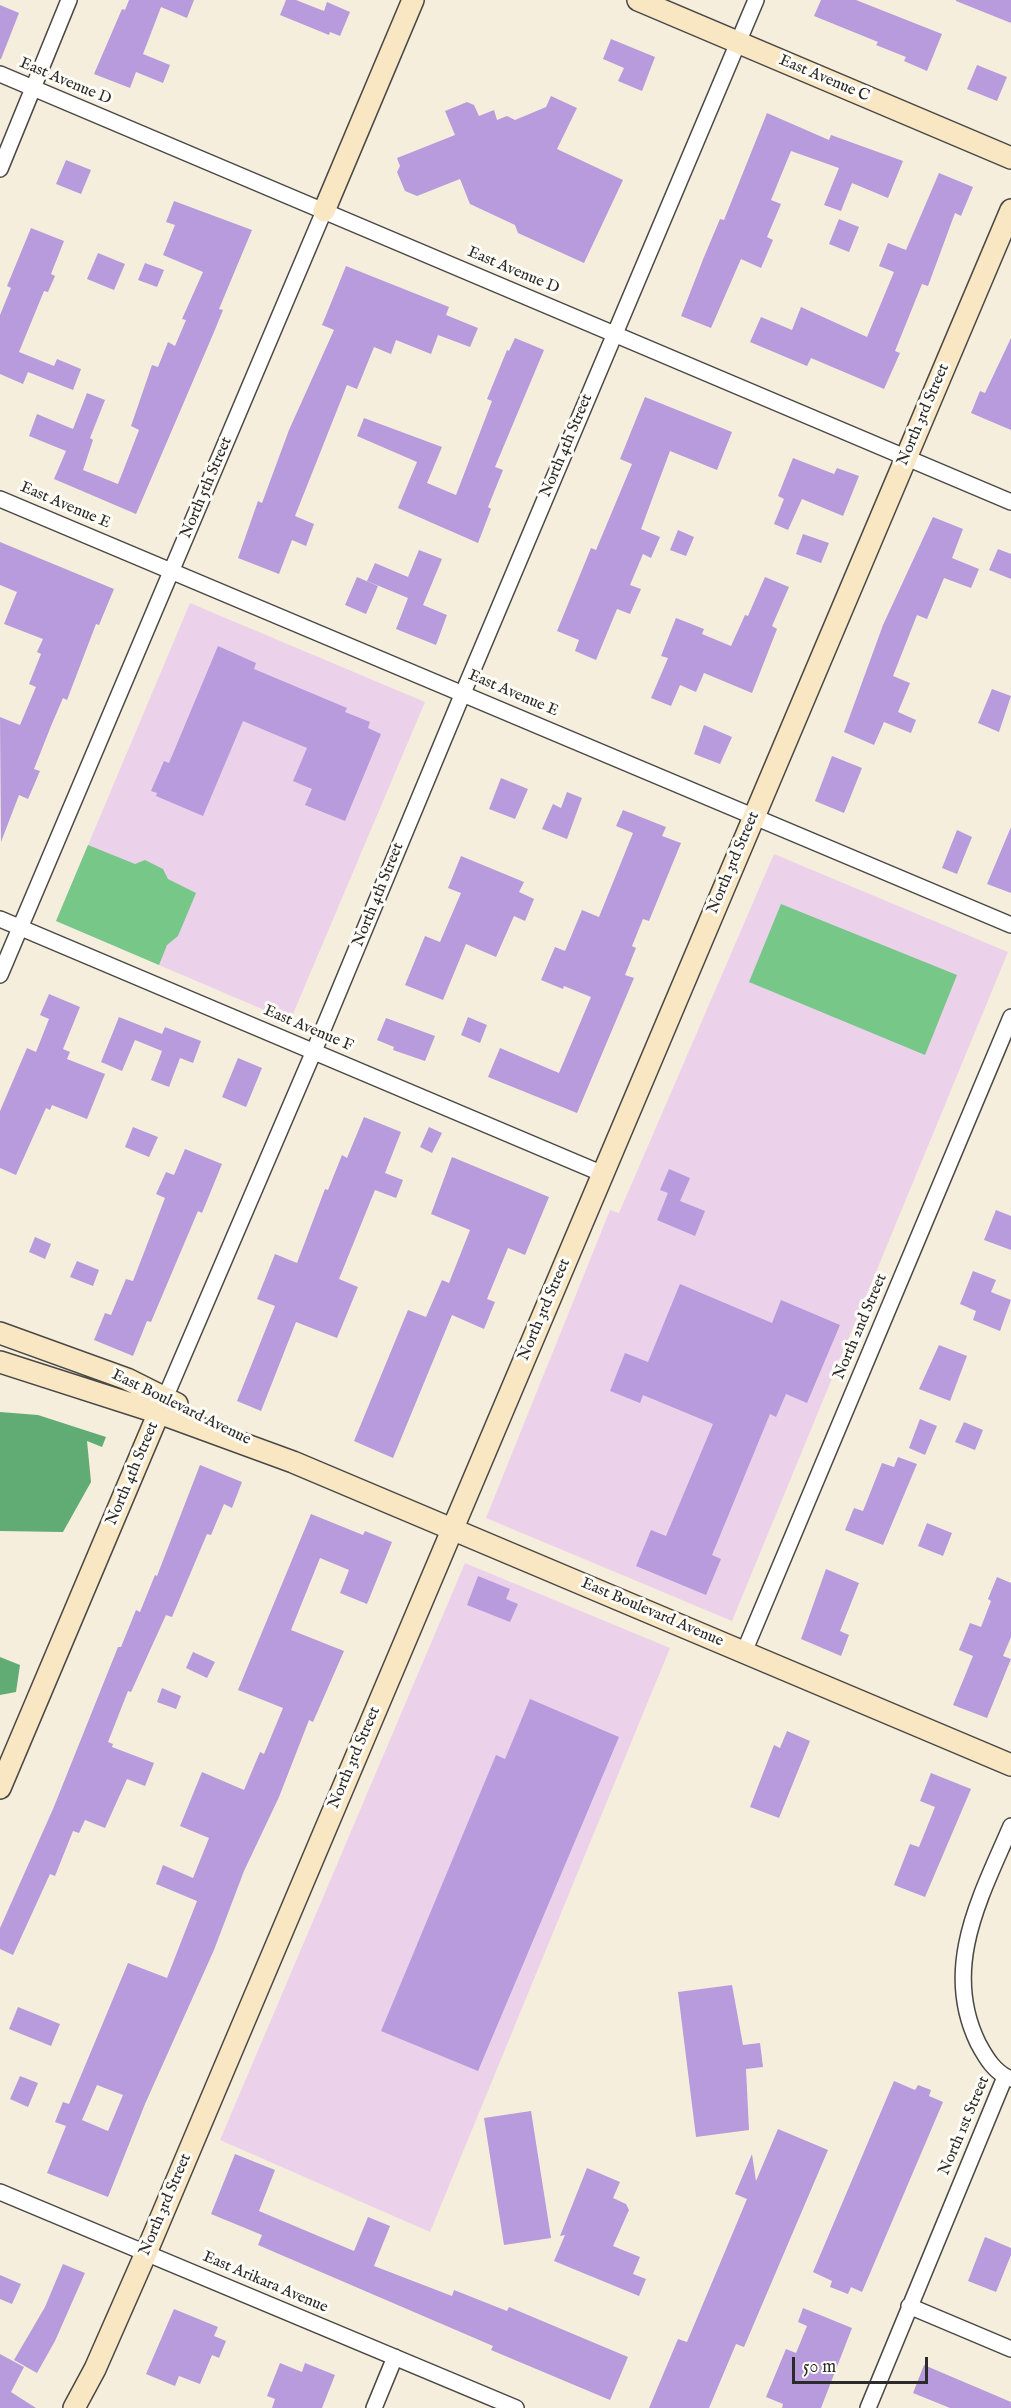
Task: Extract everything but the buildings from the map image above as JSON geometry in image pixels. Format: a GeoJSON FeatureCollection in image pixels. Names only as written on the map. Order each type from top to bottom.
{"type":"FeatureCollection","features":[{"type":"Feature","properties":{"kind":"street"},"geometry":{"type":"LineString","coordinates":[[0,169],[69,0]]}},
{"type":"Feature","properties":{"kind":"street","name":"North 5th Street"},"geometry":{"type":"LineString","coordinates":[[0,975],[413,0]]}},
{"type":"Feature","properties":{"kind":"street","name":"East Avenue C"},"geometry":{"type":"LineString","coordinates":[[638,0],[1011,158]]}},
{"type":"Feature","properties":{"kind":"street","name":"North 4th Street"},"geometry":{"type":"LineString","coordinates":[[0,1788],[314,1051],[756,0]]}},
{"type":"Feature","properties":{"kind":"street","name":"East Avenue D"},"geometry":{"type":"LineString","coordinates":[[0,74],[1011,502]]}},
{"type":"Feature","properties":{"kind":"street","name":"North 3rd Street"},"geometry":{"type":"LineString","coordinates":[[74,2408],[95,2369],[146,2253],[1011,210]]}},
{"type":"Feature","properties":{"kind":"street","name":"East Avenue E"},"geometry":{"type":"LineString","coordinates":[[0,499],[1011,925]]}},
{"type":"Feature","properties":{"kind":"street","name":"East Avenue F"},"geometry":{"type":"LineString","coordinates":[[0,919],[603,1174]]}},
{"type":"Feature","properties":{"kind":"street","name":"North 2nd Street"},"geometry":{"type":"LineString","coordinates":[[744,1652],[1011,1017]]}},
{"type":"Feature","properties":{"kind":"street","name":"East Boulevard Avenue"},"geometry":{"type":"LineString","coordinates":[[0,1333],[127,1379],[162,1406]]}},
{"type":"Feature","properties":{"kind":"street","name":"East Boulevard Avenue"},"geometry":{"type":"LineString","coordinates":[[0,1362],[162,1406],[1011,1765]]}},
{"type":"Feature","properties":{"kind":"street","name":"North 1st Street"},"geometry":{"type":"LineString","coordinates":[[868,2408],[909,2306],[1008,2078],[994,2068],[983,2053],[970,2024],[964,1997],[962,1968],[971,1919],[1011,1826]]}},
{"type":"Feature","properties":{"kind":"street","name":"East Arikara Avenue"},"geometry":{"type":"LineString","coordinates":[[0,2192],[516,2408]]}},
{"type":"Feature","properties":{"kind":"street"},"geometry":{"type":"LineString","coordinates":[[909,2306],[1011,2349]]}},
{"type":"Feature","properties":{"kind":"street"},"geometry":{"type":"LineString","coordinates":[[374,2408],[395,2357]]}},
{"type":"Feature","properties":{"kind":"shaded area"},"geometry":{"type":"Polygon","coordinates":[[[190,603],[425,702],[290,1021],[56,921],[190,603]]]}},
{"type":"Feature","properties":{"kind":"shaded area"},"geometry":{"type":"Polygon","coordinates":[[[774,854],[1008,952],[732,1621],[486,1518],[610,1210],[619,1213],[774,854]]]}},
{"type":"Feature","properties":{"kind":"shaded area"},"geometry":{"type":"Polygon","coordinates":[[[465,1563],[670,1648],[430,2232],[220,2140],[465,1563]]]}},
{"type":"Feature","properties":{"kind":"green space"},"geometry":{"type":"Polygon","coordinates":[[[88,845],[135,864],[145,860],[163,869],[168,879],[196,893],[178,936],[167,945],[159,965],[56,921],[88,845]]]}},
{"type":"Feature","properties":{"kind":"green space"},"geometry":{"type":"Polygon","coordinates":[[[781,904],[957,975],[925,1055],[749,982],[781,904]]]}},
{"type":"Feature","properties":{"kind":"green space"},"geometry":{"type":"Polygon","coordinates":[[[0,1412],[38,1415],[106,1437],[102,1447],[87,1441],[91,1482],[63,1532],[0,1531],[0,1412]]]}},
{"type":"Feature","properties":{"kind":"green space"},"geometry":{"type":"Polygon","coordinates":[[[0,1657],[20,1665],[16,1692],[0,1695],[0,1657]]]}}]}
